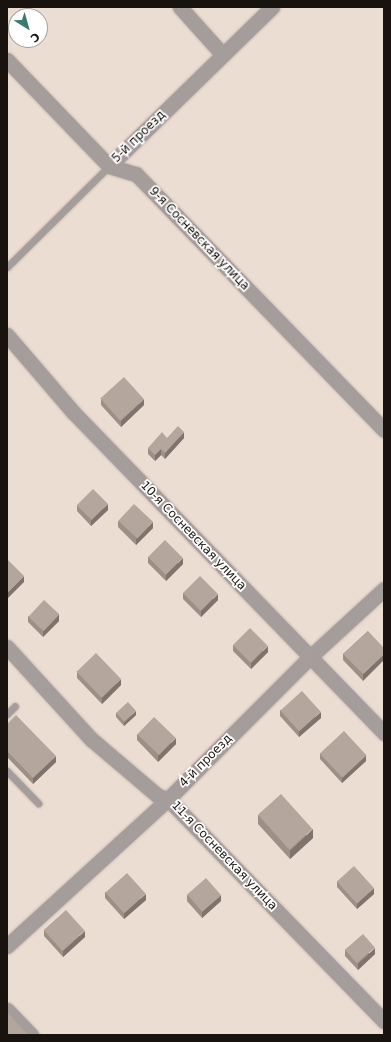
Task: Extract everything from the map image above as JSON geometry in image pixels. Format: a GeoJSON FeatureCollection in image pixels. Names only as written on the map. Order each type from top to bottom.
{"type":"FeatureCollection","features":[{"type":"Feature","properties":{"kind":"street"},"geometry":{"type":"LineString","coordinates":[[180,7],[223,55]]}},
{"type":"Feature","properties":{"kind":"street","name":"5-й проезд"},"geometry":{"type":"LineString","coordinates":[[109,166],[272,7]]}},
{"type":"Feature","properties":{"kind":"street","name":"9-я Сосневская улица"},"geometry":{"type":"LineString","coordinates":[[7,60],[109,166],[136,174],[384,430]]}},
{"type":"Feature","properties":{"kind":"street","name":"10-я Сосневская улица"},"geometry":{"type":"LineString","coordinates":[[7,335],[73,412],[384,733]]}},
{"type":"Feature","properties":{"kind":"street","name":"4-й проезд"},"geometry":{"type":"LineString","coordinates":[[7,946],[168,799],[310,657],[384,589]]}},
{"type":"Feature","properties":{"kind":"street","name":"11-я Сосневская улица"},"geometry":{"type":"LineString","coordinates":[[7,647],[91,739],[158,796],[168,799],[384,1021]]}},
{"type":"Feature","properties":{"kind":"street"},"geometry":{"type":"LineString","coordinates":[[7,1010],[31,1035]]}},
{"type":"Feature","properties":{"kind":"lane","name":"5-й проезд"},"geometry":{"type":"LineString","coordinates":[[7,267],[109,166]]}},
{"type":"Feature","properties":{"kind":"lane"},"geometry":{"type":"LineString","coordinates":[[7,714],[15,706]]}},
{"type":"Feature","properties":{"kind":"lane"},"geometry":{"type":"LineString","coordinates":[[7,771],[38,803]]}},
{"type":"Feature","properties":{"kind":"building"},"geometry":{"type":"Polygon","coordinates":[[[124,377],[144,399],[120,421],[100,398],[124,377]]]}},
{"type":"Feature","properties":{"kind":"building"},"geometry":{"type":"Polygon","coordinates":[[[178,426],[184,432],[165,453],[161,449],[155,455],[148,448],[162,432],[167,438],[178,426]]]}},
{"type":"Feature","properties":{"kind":"building"},"geometry":{"type":"Polygon","coordinates":[[[93,489],[108,504],[92,520],[77,505],[93,489]]]}},
{"type":"Feature","properties":{"kind":"building"},"geometry":{"type":"Polygon","coordinates":[[[134,504],[153,522],[137,539],[118,521],[134,504]]]}},
{"type":"Feature","properties":{"kind":"building"},"geometry":{"type":"Polygon","coordinates":[[[165,540],[183,558],[166,575],[148,557],[165,540]]]}},
{"type":"Feature","properties":{"kind":"building"},"geometry":{"type":"Polygon","coordinates":[[[7,559],[24,576],[7,593],[7,559]]]}},
{"type":"Feature","properties":{"kind":"building"},"geometry":{"type":"Polygon","coordinates":[[[200,576],[218,594],[201,611],[183,593],[200,576]]]}},
{"type":"Feature","properties":{"kind":"building"},"geometry":{"type":"Polygon","coordinates":[[[44,600],[59,614],[44,631],[28,617],[44,600]]]}},
{"type":"Feature","properties":{"kind":"building"},"geometry":{"type":"Polygon","coordinates":[[[250,628],[268,646],[251,663],[233,645],[250,628]]]}},
{"type":"Feature","properties":{"kind":"building"},"geometry":{"type":"Polygon","coordinates":[[[368,631],[384,648],[384,654],[363,674],[343,654],[368,631]]]}},
{"type":"Feature","properties":{"kind":"building"},"geometry":{"type":"Polygon","coordinates":[[[96,653],[121,679],[102,698],[77,672],[96,653]]]}},
{"type":"Feature","properties":{"kind":"building"},"geometry":{"type":"Polygon","coordinates":[[[302,691],[321,712],[299,731],[280,710],[302,691]]]}},
{"type":"Feature","properties":{"kind":"building"},"geometry":{"type":"Polygon","coordinates":[[[128,702],[136,711],[124,722],[116,713],[128,702]]]}},
{"type":"Feature","properties":{"kind":"building"},"geometry":{"type":"Polygon","coordinates":[[[16,715],[56,756],[33,778],[7,751],[7,724],[16,715]]]}},
{"type":"Feature","properties":{"kind":"building"},"geometry":{"type":"Polygon","coordinates":[[[154,717],[176,738],[159,755],[137,734],[154,717]]]}},
{"type":"Feature","properties":{"kind":"building"},"geometry":{"type":"Polygon","coordinates":[[[344,731],[367,755],[342,778],[320,754],[344,731]]]}},
{"type":"Feature","properties":{"kind":"building"},"geometry":{"type":"Polygon","coordinates":[[[281,794],[312,829],[289,850],[258,815],[281,794]]]}},
{"type":"Feature","properties":{"kind":"building"},"geometry":{"type":"Polygon","coordinates":[[[354,866],[374,888],[357,904],[337,881],[354,866]]]}},
{"type":"Feature","properties":{"kind":"building"},"geometry":{"type":"Polygon","coordinates":[[[127,873],[146,894],[124,913],[105,892],[127,873]]]}},
{"type":"Feature","properties":{"kind":"building"},"geometry":{"type":"Polygon","coordinates":[[[206,878],[221,895],[202,912],[187,894],[206,878]]]}},
{"type":"Feature","properties":{"kind":"building"},"geometry":{"type":"Polygon","coordinates":[[[66,910],[85,931],[62,951],[44,930],[66,910]]]}},
{"type":"Feature","properties":{"kind":"building"},"geometry":{"type":"Polygon","coordinates":[[[363,934],[375,948],[357,963],[345,950],[363,934]]]}},
{"type":"Feature","properties":{"kind":"building"},"geometry":{"type":"Polygon","coordinates":[[[7,1012],[28,1035],[7,1035],[7,1012]]]}}]}
